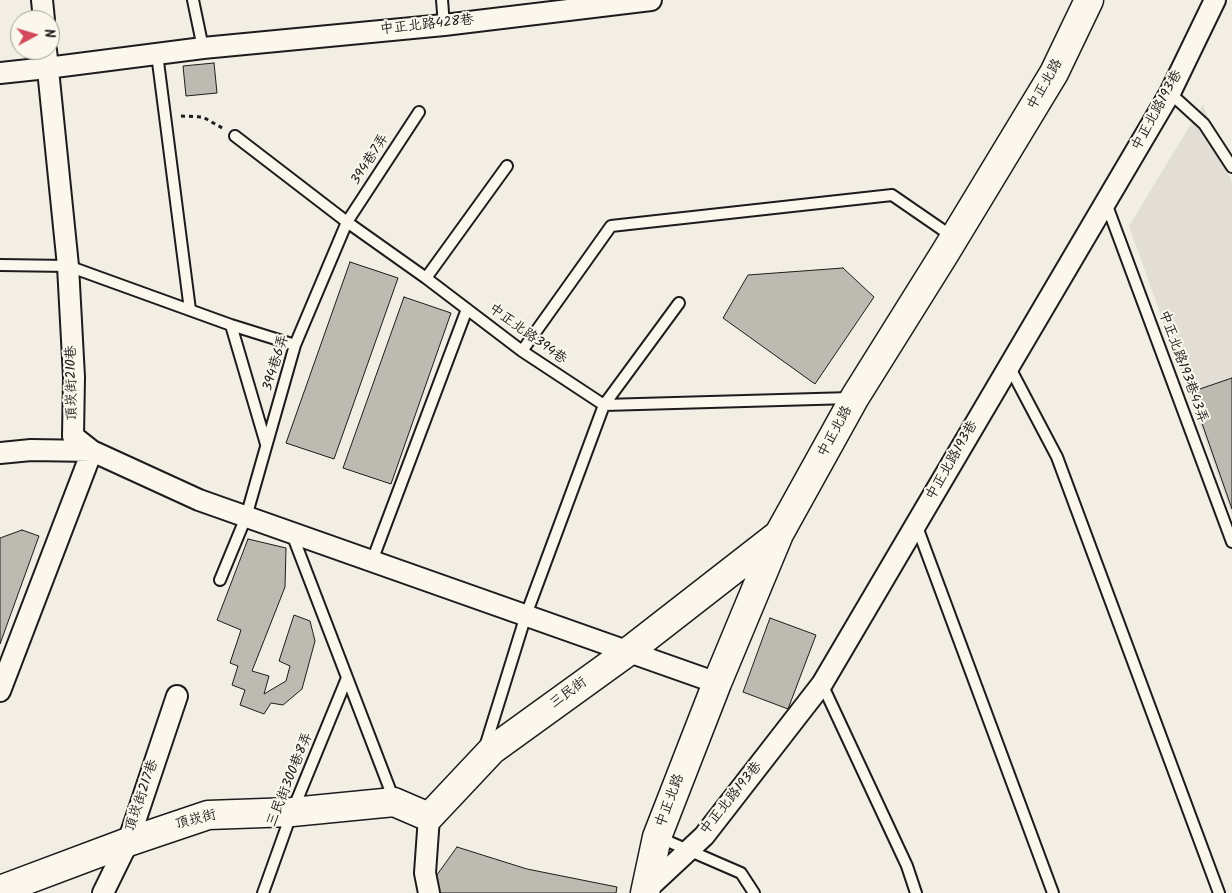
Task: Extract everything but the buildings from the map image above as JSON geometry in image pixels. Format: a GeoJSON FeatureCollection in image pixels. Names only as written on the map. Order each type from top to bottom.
{"type":"FeatureCollection","features":[{"type":"Feature","properties":{"kind":"main road","name":"中正北路"},"geometry":{"type":"LineString","coordinates":[[645,891],[657,837],[717,683],[779,534],[854,398],[1054,73],[1089,0]]}},
{"type":"Feature","properties":{"kind":"main road","name":"三民街"},"geometry":{"type":"LineString","coordinates":[[429,817],[492,750],[628,651],[779,534]]}},
{"type":"Feature","properties":{"kind":"main road","name":"頂崁街"},"geometry":{"type":"LineString","coordinates":[[0,890],[128,842],[208,815],[292,812],[394,802],[429,817]]}},
{"type":"Feature","properties":{"kind":"street","name":"中正北路428巷"},"geometry":{"type":"LineString","coordinates":[[60,58],[158,54],[444,25],[651,0]]}},
{"type":"Feature","properties":{"kind":"street","name":"中正北路193巷"},"geometry":{"type":"LineString","coordinates":[[645,891],[686,850],[704,836],[822,684],[1170,93],[1215,0]]}},
{"type":"Feature","properties":{"kind":"street","name":"中正北路428巷"},"geometry":{"type":"LineString","coordinates":[[0,73],[43,60]]}},
{"type":"Feature","properties":{"kind":"street","name":"頂崁街210巷"},"geometry":{"type":"LineString","coordinates":[[46,60],[68,266],[74,377],[73,436],[92,451]]}},
{"type":"Feature","properties":{"kind":"street"},"geometry":{"type":"LineString","coordinates":[[0,453],[31,450],[92,451],[199,500],[717,683]]}},
{"type":"Feature","properties":{"kind":"street"},"geometry":{"type":"LineString","coordinates":[[0,691],[92,451]]}},
{"type":"Feature","properties":{"kind":"street","name":"頂崁街217巷"},"geometry":{"type":"LineString","coordinates":[[103,893],[128,842],[177,696]]}},
{"type":"Feature","properties":{"kind":"street"},"geometry":{"type":"LineString","coordinates":[[429,817],[425,873],[429,893]]}},
{"type":"Feature","properties":{"kind":"lane"},"geometry":{"type":"LineString","coordinates":[[193,0],[203,48]]}},
{"type":"Feature","properties":{"kind":"lane"},"geometry":{"type":"LineString","coordinates":[[442,0],[444,25]]}},
{"type":"Feature","properties":{"kind":"lane"},"geometry":{"type":"LineString","coordinates":[[158,54],[190,310]]}},
{"type":"Feature","properties":{"kind":"lane"},"geometry":{"type":"LineString","coordinates":[[1170,93],[1204,124],[1232,166]]}},
{"type":"Feature","properties":{"kind":"lane","name":"394巷7弄"},"geometry":{"type":"LineString","coordinates":[[347,222],[419,112]]}},
{"type":"Feature","properties":{"kind":"lane","name":"中正北路394巷"},"geometry":{"type":"LineString","coordinates":[[235,136],[347,222],[426,278],[522,351],[604,405]]}},
{"type":"Feature","properties":{"kind":"lane"},"geometry":{"type":"LineString","coordinates":[[426,278],[507,166]]}},
{"type":"Feature","properties":{"kind":"lane"},"geometry":{"type":"LineString","coordinates":[[522,351],[611,226],[892,195],[954,237]]}},
{"type":"Feature","properties":{"kind":"lane","name":"中正北路193巷43弄"},"geometry":{"type":"LineString","coordinates":[[1106,201],[1232,542]]}},
{"type":"Feature","properties":{"kind":"lane","name":"394巷6弄"},"geometry":{"type":"LineString","coordinates":[[220,580],[246,517],[295,345],[347,222]]}},
{"type":"Feature","properties":{"kind":"lane"},"geometry":{"type":"LineString","coordinates":[[0,264],[68,266],[231,325],[295,345]]}},
{"type":"Feature","properties":{"kind":"lane"},"geometry":{"type":"LineString","coordinates":[[480,762],[526,615],[604,405],[679,303]]}},
{"type":"Feature","properties":{"kind":"lane"},"geometry":{"type":"LineString","coordinates":[[372,561],[467,309]]}},
{"type":"Feature","properties":{"kind":"lane"},"geometry":{"type":"LineString","coordinates":[[231,325],[267,445]]}},
{"type":"Feature","properties":{"kind":"lane"},"geometry":{"type":"LineString","coordinates":[[1009,365],[1057,457],[1219,893]]}},
{"type":"Feature","properties":{"kind":"lane"},"geometry":{"type":"LineString","coordinates":[[604,405],[854,398]]}},
{"type":"Feature","properties":{"kind":"lane"},"geometry":{"type":"LineString","coordinates":[[916,523],[1053,893]]}},
{"type":"Feature","properties":{"kind":"lane"},"geometry":{"type":"LineString","coordinates":[[291,533],[394,802]]}},
{"type":"Feature","properties":{"kind":"lane","name":"三民街300巷8弄"},"geometry":{"type":"LineString","coordinates":[[263,893],[292,812],[347,678]]}},
{"type":"Feature","properties":{"kind":"lane"},"geometry":{"type":"LineString","coordinates":[[822,684],[907,866],[916,893]]}},
{"type":"Feature","properties":{"kind":"lane"},"geometry":{"type":"LineString","coordinates":[[657,837],[742,873],[754,893]]}},
{"type":"Feature","properties":{"kind":"path"},"geometry":{"type":"LineString","coordinates":[[165,115],[203,117],[235,136]]}},
{"type":"Feature","properties":{"kind":"shaded area"},"geometry":{"type":"Polygon","coordinates":[[[1203,104],[1232,183],[1232,515],[1129,226],[1203,104]]]}}]}
